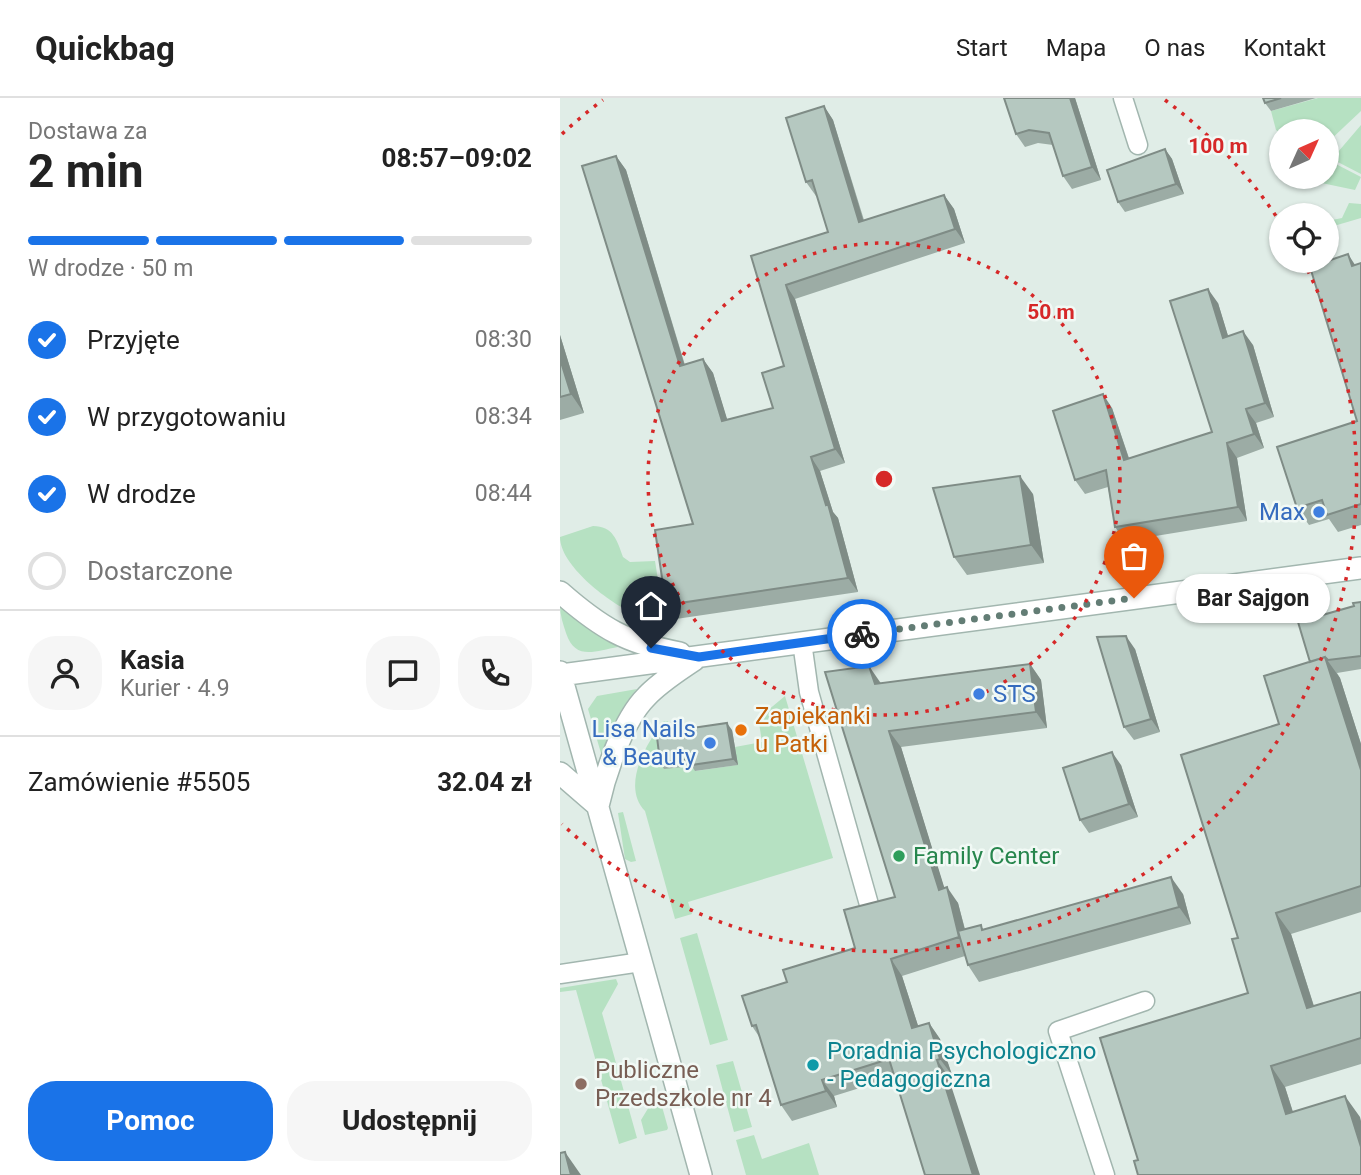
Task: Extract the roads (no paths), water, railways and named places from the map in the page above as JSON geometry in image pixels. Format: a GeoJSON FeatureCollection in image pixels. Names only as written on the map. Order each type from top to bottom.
{"type":"FeatureCollection","features":[{"type":"Feature","properties":{"kind":"street"},"geometry":{"type":"LineString","coordinates":[[701,1175],[560,674],[1361,568]]}},
{"type":"Feature","properties":{"kind":"street"},"geometry":{"type":"LineString","coordinates":[[560,592],[589,618],[616,635],[651,648],[699,657]]}},
{"type":"Feature","properties":{"kind":"street"},"geometry":{"type":"LineString","coordinates":[[598,806],[603,782],[621,736],[644,698],[699,657]]}},
{"type":"Feature","properties":{"kind":"street"},"geometry":{"type":"LineString","coordinates":[[560,773],[598,806]]}},
{"type":"Feature","properties":{"kind":"lane"},"geometry":{"type":"LineString","coordinates":[[1123,98],[1138,145]]}},
{"type":"Feature","properties":{"kind":"lane"},"geometry":{"type":"LineString","coordinates":[[802,642],[808,692],[870,908]]}},
{"type":"Feature","properties":{"kind":"lane"},"geometry":{"type":"LineString","coordinates":[[560,975],[641,962]]}},
{"type":"Feature","properties":{"kind":"lane"},"geometry":{"type":"LineString","coordinates":[[1105,1175],[1058,1031],[1145,1001]]}},
{"type":"Feature","properties":{"kind":"place","name":"Max"},"geometry":{"type":"Point","coordinates":[1319,512]}},
{"type":"Feature","properties":{"kind":"place","name":"Bar Sajgon"},"geometry":{"type":"Point","coordinates":[1134,598]}},
{"type":"Feature","properties":{"kind":"place","name":"STS"},"geometry":{"type":"Point","coordinates":[979,694]}},
{"type":"Feature","properties":{"kind":"place","name":"Zapiekanki u Patki"},"geometry":{"type":"Point","coordinates":[741,730]}},
{"type":"Feature","properties":{"kind":"place","name":"Lisa Nails & Beauty"},"geometry":{"type":"Point","coordinates":[710,743]}},
{"type":"Feature","properties":{"kind":"place","name":"Family Center"},"geometry":{"type":"Point","coordinates":[899,856]}},
{"type":"Feature","properties":{"kind":"place","name":"Poradnia Psychologiczno - Pedagogiczna"},"geometry":{"type":"Point","coordinates":[813,1065]}},
{"type":"Feature","properties":{"kind":"place","name":"Publiczne Przedszkole nr 4"},"geometry":{"type":"Point","coordinates":[581,1084]}}]}
